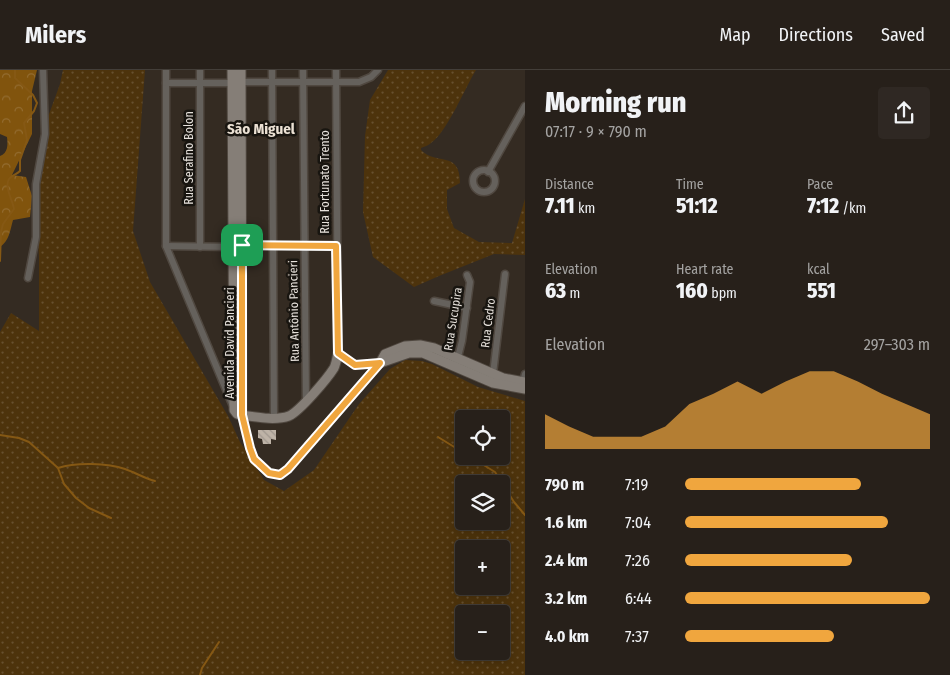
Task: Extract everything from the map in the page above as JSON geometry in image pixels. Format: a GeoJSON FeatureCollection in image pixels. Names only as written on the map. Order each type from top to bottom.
{"type":"FeatureCollection","features":[{"type":"Feature","properties":{"kind":"street"},"geometry":{"type":"LineString","coordinates":[[28,278],[36,237],[36,184],[45,134],[43,70]]}},
{"type":"Feature","properties":{"kind":"street"},"geometry":{"type":"LineString","coordinates":[[166,70],[166,246],[234,408]]}},
{"type":"Feature","properties":{"kind":"street","name":"Rua Serafino Bolon"},"geometry":{"type":"LineString","coordinates":[[200,70],[200,247]]}},
{"type":"Feature","properties":{"kind":"street","name":"Avenida David Pancieri"},"geometry":{"type":"LineString","coordinates":[[232,70],[237,82]]}},
{"type":"Feature","properties":{"kind":"street","name":"Avenida David Pancieri"},"geometry":{"type":"LineString","coordinates":[[238,246],[234,408],[236,413],[242,415],[237,82],[241,70]]}},
{"type":"Feature","properties":{"kind":"street"},"geometry":{"type":"LineString","coordinates":[[272,70],[274,418]]}},
{"type":"Feature","properties":{"kind":"street","name":"Rua Antônio Pancieri"},"geometry":{"type":"LineString","coordinates":[[303,70],[306,401]]}},
{"type":"Feature","properties":{"kind":"street","name":"Rua Fortunato Trento"},"geometry":{"type":"LineString","coordinates":[[336,70],[338,353]]}},
{"type":"Feature","properties":{"kind":"street"},"geometry":{"type":"LineString","coordinates":[[166,83],[359,82],[378,70]]}},
{"type":"Feature","properties":{"kind":"street"},"geometry":{"type":"LineString","coordinates":[[488,172],[525,106]]}},
{"type":"Feature","properties":{"kind":"street"},"geometry":{"type":"LineString","coordinates":[[166,246],[336,246]]}},
{"type":"Feature","properties":{"kind":"street","name":"Rua Cedro"},"geometry":{"type":"LineString","coordinates":[[493,374],[505,274]]}},
{"type":"Feature","properties":{"kind":"street","name":"Rua Sucupira"},"geometry":{"type":"LineString","coordinates":[[456,363],[467,308],[470,282],[467,275]]}},
{"type":"Feature","properties":{"kind":"street"},"geometry":{"type":"LineString","coordinates":[[434,302],[467,308]]}},
{"type":"Feature","properties":{"kind":"street"},"geometry":{"type":"LineString","coordinates":[[338,353],[335,366],[306,401],[291,414],[274,418],[242,415],[254,459],[269,473],[280,475],[288,469],[380,363],[385,354],[405,346],[420,345],[434,348],[456,363],[499,385],[524,383]]}},
{"type":"Feature","properties":{"kind":"street"},"geometry":{"type":"LineString","coordinates":[[456,363],[524,383]]}},
{"type":"Feature","properties":{"kind":"path"},"geometry":{"type":"LineString","coordinates":[[338,353],[355,365],[380,363]]}},
{"type":"Feature","properties":{"kind":"shaded area"},"geometry":{"type":"Polygon","coordinates":[[[63,70],[145,70],[133,231],[150,282],[228,416],[240,442],[264,480],[284,491],[314,470],[359,404],[390,369],[405,360],[422,361],[432,364],[478,387],[525,401],[525,675],[0,675],[0,332],[11,313],[39,331],[39,257],[36,199],[48,117],[63,70]]]}},
{"type":"Feature","properties":{"kind":"shaded area"},"geometry":{"type":"Polygon","coordinates":[[[388,70],[476,70],[443,129],[437,137],[421,148],[421,150],[427,155],[447,160],[456,166],[460,183],[447,190],[447,209],[454,228],[479,242],[512,243],[525,199],[525,255],[494,254],[414,287],[373,257],[363,212],[365,136],[370,100],[388,70]]]}},
{"type":"Feature","properties":{"kind":"green space"},"geometry":{"type":"Polygon","coordinates":[[[0,70],[37,70],[32,91],[32,134],[12,175],[26,177],[32,196],[30,217],[13,220],[7,239],[0,247],[0,156],[6,151],[7,137],[0,134],[0,70]]]}},
{"type":"Feature","properties":{"kind":"building"},"geometry":{"type":"Polygon","coordinates":[[[258,430],[276,430],[276,440],[271,439],[271,444],[263,444],[262,439],[258,438],[258,430]]]}},
{"type":"Feature","properties":{"kind":"waterway"},"geometry":{"type":"LineString","coordinates":[[0,261],[3,224],[14,209],[8,190],[8,182],[10,178],[20,171],[20,160],[27,140],[24,123],[34,111],[37,103],[33,95],[15,78],[15,70]]}},
{"type":"Feature","properties":{"kind":"waterway"},"geometry":{"type":"LineString","coordinates":[[0,435],[19,438],[29,442],[58,468],[64,484],[76,498],[89,508],[111,518]]}},
{"type":"Feature","properties":{"kind":"waterway"},"geometry":{"type":"LineString","coordinates":[[438,437],[455,447]]}},
{"type":"Feature","properties":{"kind":"waterway"},"geometry":{"type":"LineString","coordinates":[[58,468],[83,464],[110,465],[155,481]]}},
{"type":"Feature","properties":{"kind":"waterway"},"geometry":{"type":"LineString","coordinates":[[484,465],[495,472],[514,502],[525,515]]}},
{"type":"Feature","properties":{"kind":"waterway"},"geometry":{"type":"LineString","coordinates":[[200,675],[202,668],[219,642]]}},
{"type":"Feature","properties":{"kind":"district","name":"São Miguel"},"geometry":{"type":"Point","coordinates":[261,129]}},
{"type":"Feature","properties":{"kind":"route"},"geometry":{"type":"LineString","coordinates":[[242,245],[336,246],[338,353],[355,365],[380,363],[288,469],[280,475],[269,473],[254,459],[242,415],[242,245]]}}]}
